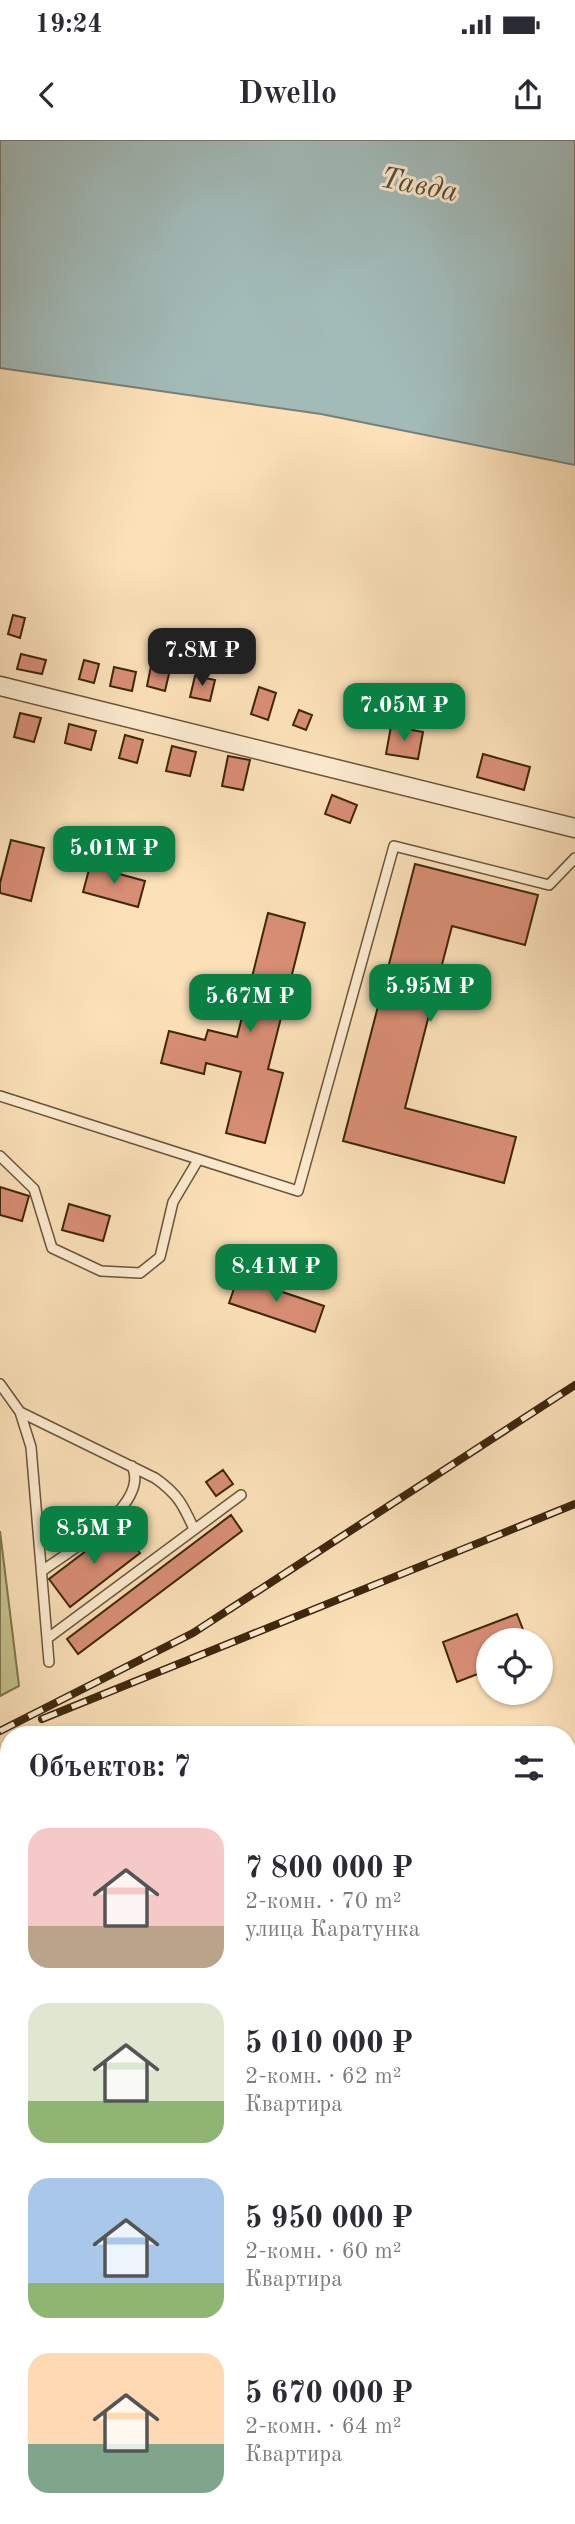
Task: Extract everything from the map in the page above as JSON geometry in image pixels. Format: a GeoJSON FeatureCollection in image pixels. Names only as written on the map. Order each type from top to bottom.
{"type":"FeatureCollection","features":[{"type":"Feature","properties":{"kind":"street"},"geometry":{"type":"LineString","coordinates":[[0,686],[575,828]]}},
{"type":"Feature","properties":{"kind":"lane"},"geometry":{"type":"LineString","coordinates":[[0,1096],[298,1191],[394,846],[549,885],[575,858]]}},
{"type":"Feature","properties":{"kind":"lane"},"geometry":{"type":"LineString","coordinates":[[0,1156],[34,1189],[52,1248],[101,1271],[140,1273],[160,1257],[173,1202],[198,1160]]}},
{"type":"Feature","properties":{"kind":"lane"},"geometry":{"type":"LineString","coordinates":[[0,1384],[20,1412],[31,1447],[49,1662]]}},
{"type":"Feature","properties":{"kind":"lane"},"geometry":{"type":"LineString","coordinates":[[20,1412],[131,1465],[171,1489],[182,1502],[194,1530]]}},
{"type":"Feature","properties":{"kind":"lane"},"geometry":{"type":"LineString","coordinates":[[43,1571],[117,1515],[130,1499],[135,1472],[131,1465]]}},
{"type":"Feature","properties":{"kind":"lane"},"geometry":{"type":"LineString","coordinates":[[48,1638],[241,1495]]}},
{"type":"Feature","properties":{"kind":"shaded area"},"geometry":{"type":"Polygon","coordinates":[[[0,1531],[19,1686],[0,1696],[0,1531]]]}},
{"type":"Feature","properties":{"kind":"water","name":"Тавда"},"geometry":{"type":"Polygon","coordinates":[[[0,140],[575,140],[575,465],[321,414],[0,368],[0,140]]]}},
{"type":"Feature","properties":{"kind":"building"},"geometry":{"type":"Polygon","coordinates":[[[13,615],[25,618],[20,638],[8,634],[13,615]]]}},
{"type":"Feature","properties":{"kind":"building"},"geometry":{"type":"Polygon","coordinates":[[[21,654],[46,660],[42,674],[17,669],[21,654]]]}},
{"type":"Feature","properties":{"kind":"building"},"geometry":{"type":"Polygon","coordinates":[[[84,660],[99,664],[94,683],[79,679],[84,660]]]}},
{"type":"Feature","properties":{"kind":"building"},"geometry":{"type":"Polygon","coordinates":[[[152,661],[171,665],[165,691],[147,686],[152,661]]]}},
{"type":"Feature","properties":{"kind":"building"},"geometry":{"type":"Polygon","coordinates":[[[114,667],[136,672],[132,691],[110,686],[114,667]]]}},
{"type":"Feature","properties":{"kind":"building"},"geometry":{"type":"Polygon","coordinates":[[[195,676],[215,680],[210,701],[190,697],[195,676]]]}},
{"type":"Feature","properties":{"kind":"building"},"geometry":{"type":"Polygon","coordinates":[[[259,687],[276,693],[268,720],[251,714],[259,687]]]}},
{"type":"Feature","properties":{"kind":"building"},"geometry":{"type":"Polygon","coordinates":[[[299,710],[312,715],[306,730],[293,725],[299,710]]]}},
{"type":"Feature","properties":{"kind":"building"},"geometry":{"type":"Polygon","coordinates":[[[20,713],[41,718],[34,742],[14,737],[20,713]]]}},
{"type":"Feature","properties":{"kind":"building"},"geometry":{"type":"Polygon","coordinates":[[[69,724],[96,731],[91,750],[65,743],[69,724]]]}},
{"type":"Feature","properties":{"kind":"building"},"geometry":{"type":"Polygon","coordinates":[[[391,726],[423,732],[418,759],[386,754],[391,726]]]}},
{"type":"Feature","properties":{"kind":"building"},"geometry":{"type":"Polygon","coordinates":[[[125,735],[143,740],[137,763],[119,758],[125,735]]]}},
{"type":"Feature","properties":{"kind":"building"},"geometry":{"type":"Polygon","coordinates":[[[172,746],[196,752],[190,776],[166,771],[172,746]]]}},
{"type":"Feature","properties":{"kind":"building"},"geometry":{"type":"Polygon","coordinates":[[[483,754],[530,767],[524,790],[477,777],[483,754]]]}},
{"type":"Feature","properties":{"kind":"building"},"geometry":{"type":"Polygon","coordinates":[[[228,756],[250,760],[243,790],[222,786],[228,756]]]}},
{"type":"Feature","properties":{"kind":"building"},"geometry":{"type":"Polygon","coordinates":[[[332,795],[357,805],[350,823],[325,814],[332,795]]]}},
{"type":"Feature","properties":{"kind":"building"},"geometry":{"type":"Polygon","coordinates":[[[11,840],[44,848],[31,901],[0,893],[11,840]]]}},
{"type":"Feature","properties":{"kind":"building"},"geometry":{"type":"Polygon","coordinates":[[[415,864],[538,895],[525,945],[452,926],[405,1108],[516,1137],[504,1183],[343,1141],[415,864]]]}},
{"type":"Feature","properties":{"kind":"building"},"geometry":{"type":"Polygon","coordinates":[[[90,866],[145,881],[138,907],[83,892],[90,866]]]}},
{"type":"Feature","properties":{"kind":"building"},"geometry":{"type":"Polygon","coordinates":[[[268,913],[305,923],[268,1069],[283,1073],[265,1143],[226,1133],[241,1072],[206,1063],[204,1074],[161,1063],[169,1031],[205,1040],[208,1030],[237,1037],[268,913]]]}},
{"type":"Feature","properties":{"kind":"building"},"geometry":{"type":"Polygon","coordinates":[[[0,1187],[29,1196],[22,1221],[0,1215],[0,1187]]]}},
{"type":"Feature","properties":{"kind":"building"},"geometry":{"type":"Polygon","coordinates":[[[69,1204],[110,1216],[103,1241],[62,1230],[69,1204]]]}},
{"type":"Feature","properties":{"kind":"building"},"geometry":{"type":"Polygon","coordinates":[[[238,1277],[324,1306],[315,1332],[229,1303],[238,1277]]]}},
{"type":"Feature","properties":{"kind":"building"},"geometry":{"type":"Polygon","coordinates":[[[223,1470],[233,1484],[216,1496],[206,1482],[223,1470]]]}},
{"type":"Feature","properties":{"kind":"building"},"geometry":{"type":"Polygon","coordinates":[[[231,1515],[242,1531],[78,1654],[67,1639],[231,1515]]]}},
{"type":"Feature","properties":{"kind":"building"},"geometry":{"type":"Polygon","coordinates":[[[119,1526],[140,1553],[70,1607],[49,1579],[119,1526]]]}},
{"type":"Feature","properties":{"kind":"building"},"geometry":{"type":"Polygon","coordinates":[[[517,1614],[522,1628],[480,1628],[517,1614]]]}},
{"type":"Feature","properties":{"kind":"building"},"geometry":{"type":"Polygon","coordinates":[[[476,1630],[476,1675],[457,1682],[443,1642],[476,1630]]]}},
{"type":"Feature","properties":{"kind":"railway"},"geometry":{"type":"LineString","coordinates":[[10,1726],[193,1633],[575,1385]]}},
{"type":"Feature","properties":{"kind":"railway"},"geometry":{"type":"LineString","coordinates":[[42,1719],[575,1504]]}}]}
